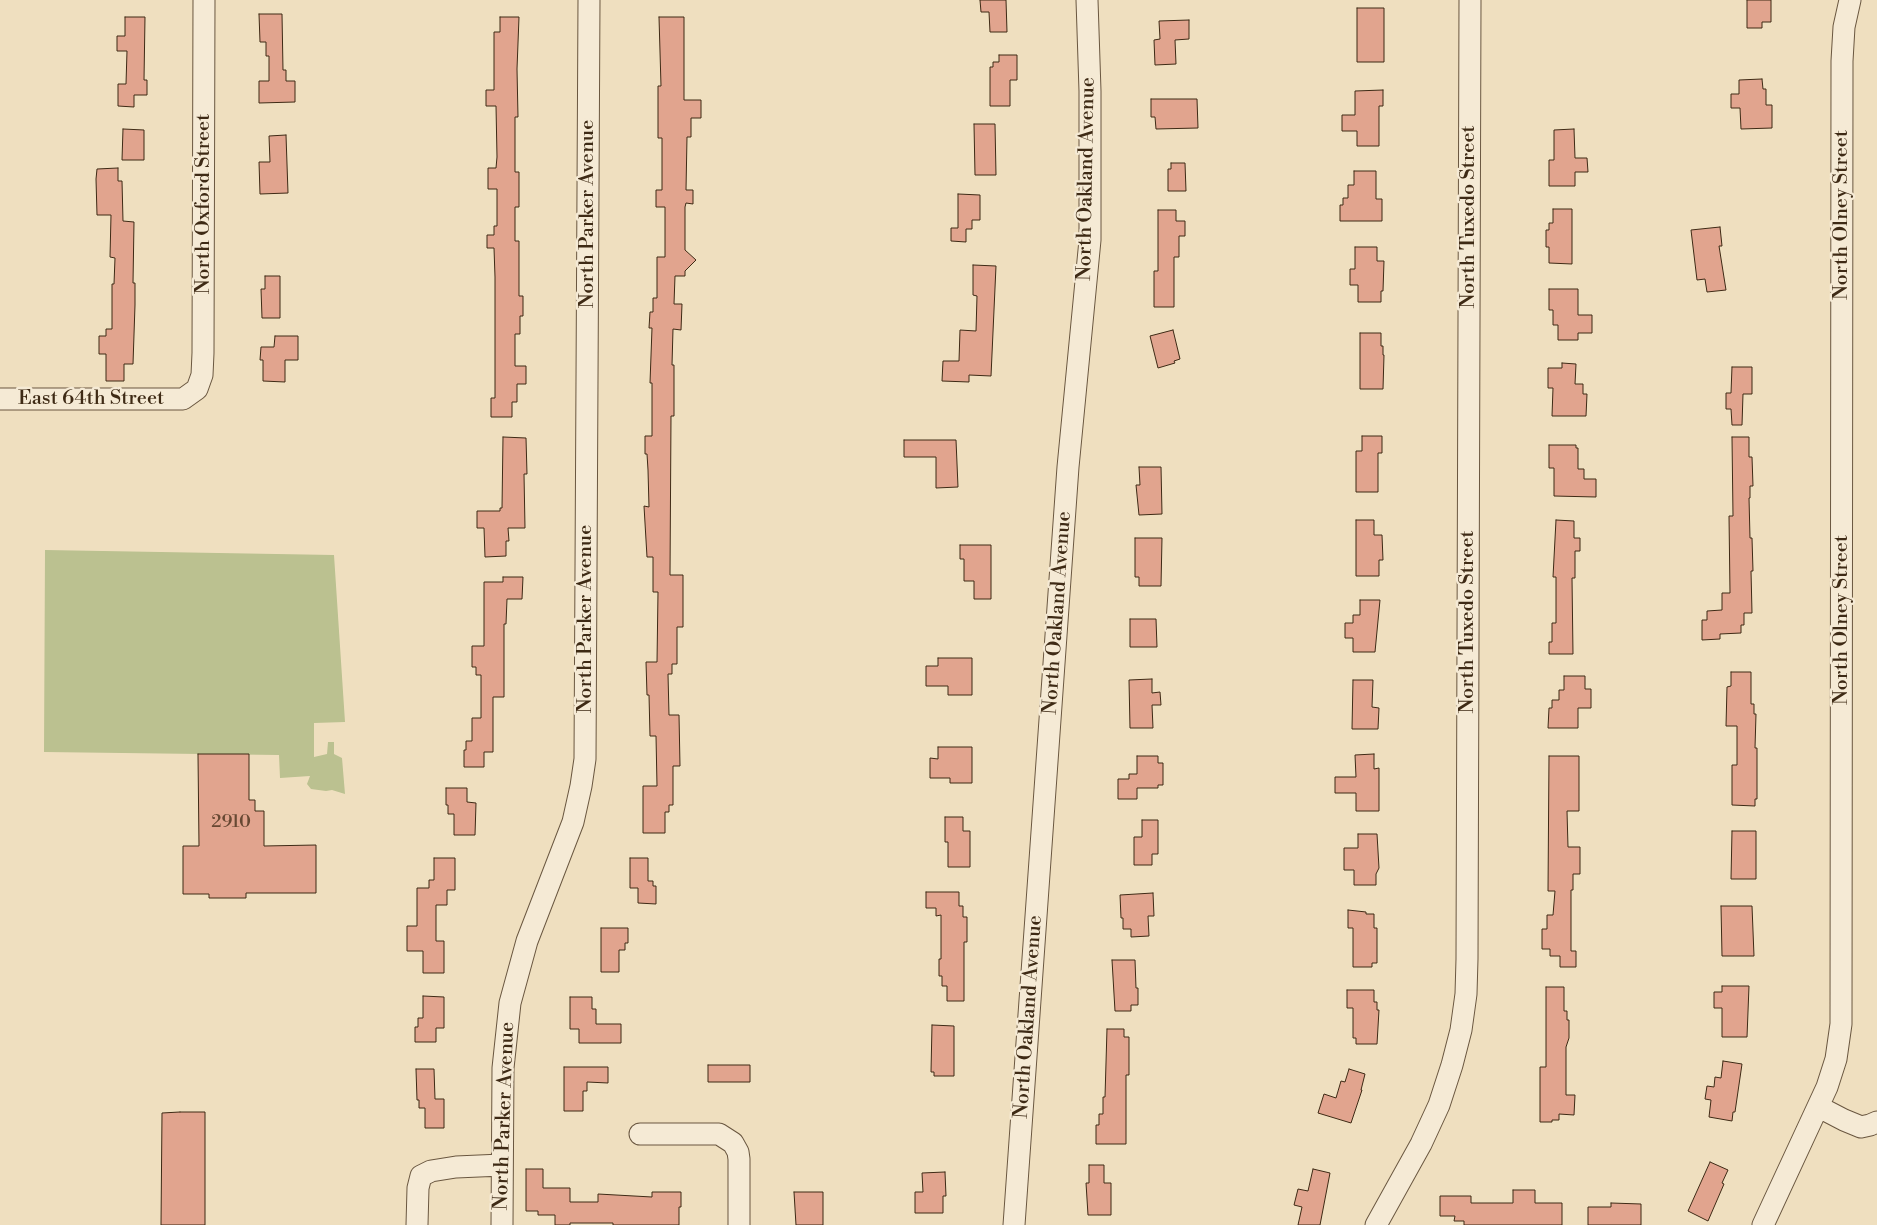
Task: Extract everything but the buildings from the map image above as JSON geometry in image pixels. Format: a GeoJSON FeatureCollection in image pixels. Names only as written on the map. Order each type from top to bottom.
{"type":"FeatureCollection","features":[{"type":"Feature","properties":{"kind":"street","name":"North Oxford Street"},"geometry":{"type":"LineString","coordinates":[[183,399],[197,389],[202,375],[204,0]]}},
{"type":"Feature","properties":{"kind":"street","name":"North Parker Avenue"},"geometry":{"type":"LineString","coordinates":[[502,1225],[503,1068],[510,1003],[527,942],[573,822],[585,759],[589,0]]}},
{"type":"Feature","properties":{"kind":"street","name":"North Oakland Avenue"},"geometry":{"type":"LineString","coordinates":[[1014,1225],[1068,467],[1090,240],[1090,110],[1087,0]]}},
{"type":"Feature","properties":{"kind":"street","name":"North Tuxedo Street"},"geometry":{"type":"LineString","coordinates":[[1376,1225],[1421,1144],[1439,1105],[1452,1065],[1466,994],[1470,0]]}},
{"type":"Feature","properties":{"kind":"street","name":"North Olney Street"},"geometry":{"type":"LineString","coordinates":[[1763,1225],[1830,1080],[1840,1038],[1842,1010],[1842,61],[1844,27],[1850,0]]}},
{"type":"Feature","properties":{"kind":"street","name":"East 64th Street"},"geometry":{"type":"LineString","coordinates":[[0,399],[183,399]]}},
{"type":"Feature","properties":{"kind":"street"},"geometry":{"type":"LineString","coordinates":[[1819,1106],[1861,1127],[1877,1122]]}},
{"type":"Feature","properties":{"kind":"street"},"geometry":{"type":"LineString","coordinates":[[640,1134],[719,1134],[733,1143],[740,1159],[739,1225]]}},
{"type":"Feature","properties":{"kind":"street"},"geometry":{"type":"LineString","coordinates":[[417,1225],[418,1188],[421,1176],[431,1171],[456,1167],[502,1166]]}},
{"type":"Feature","properties":{"kind":"green space"},"geometry":{"type":"Polygon","coordinates":[[[45,550],[334,555],[345,722],[314,723],[314,757],[327,754],[328,742],[334,742],[334,754],[342,758],[345,794],[332,790],[311,789],[307,784],[310,776],[280,778],[279,755],[44,752],[45,550]]]}}]}
